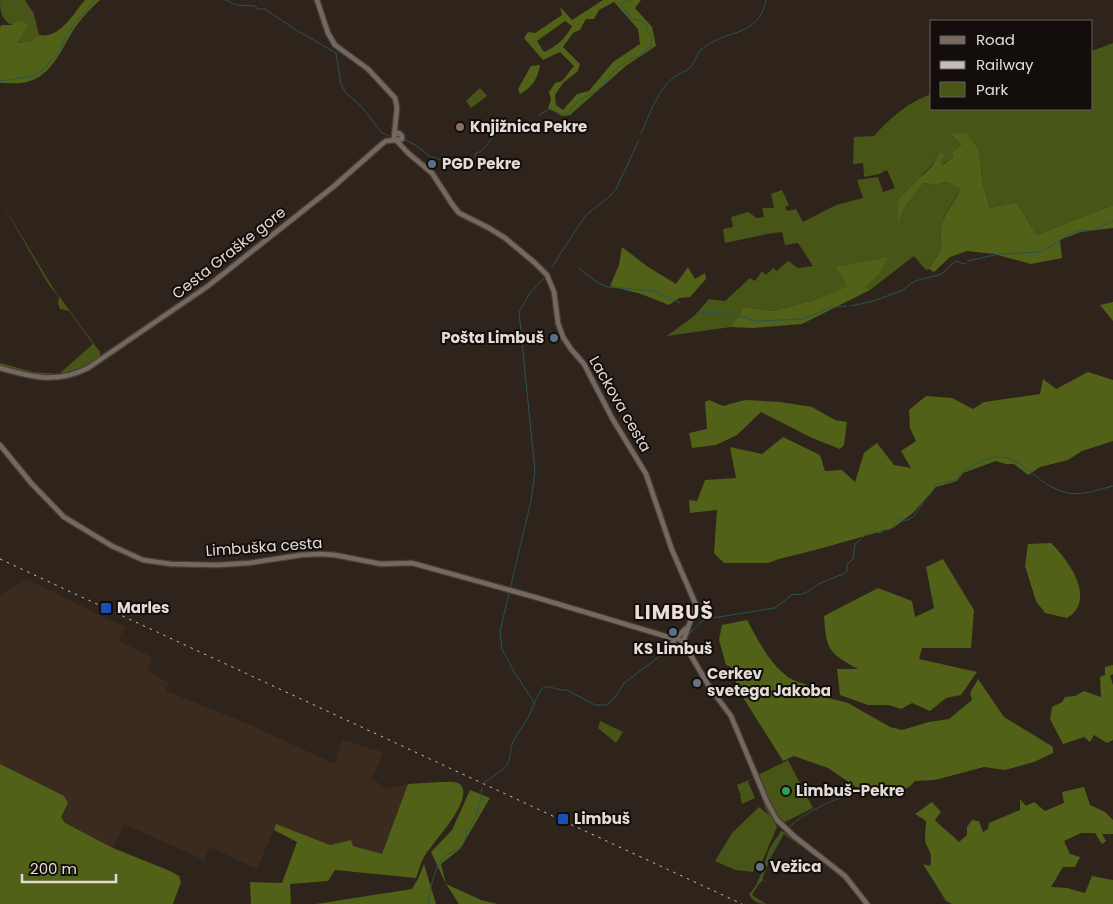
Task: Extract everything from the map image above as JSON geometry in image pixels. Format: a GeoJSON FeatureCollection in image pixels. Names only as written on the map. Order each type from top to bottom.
{"type":"FeatureCollection","features":[{"type":"Feature","properties":{"kind":"street"},"geometry":{"type":"LineString","coordinates":[[317,0],[328,33],[335,45],[368,69],[395,98],[397,137]]}},
{"type":"Feature","properties":{"kind":"street","name":"Cesta Graške gore"},"geometry":{"type":"LineString","coordinates":[[0,368],[38,378],[69,376],[82,372],[101,361],[208,286],[386,141],[397,137]]}},
{"type":"Feature","properties":{"kind":"street","name":"Lackova cesta"},"geometry":{"type":"LineString","coordinates":[[397,137],[408,153],[434,176],[459,213],[500,235],[547,275],[554,292],[558,324],[563,338],[584,364],[650,484],[672,550],[696,606],[683,642]]}},
{"type":"Feature","properties":{"kind":"street","name":"Limbuška cesta"},"geometry":{"type":"LineString","coordinates":[[0,445],[32,484],[64,517],[112,546],[143,560],[171,564],[217,564],[327,554],[381,564],[420,565],[624,623],[675,640]]}},
{"type":"Feature","properties":{"kind":"street"},"geometry":{"type":"LineString","coordinates":[[688,626],[675,640],[675,648],[685,652],[694,662]]}},
{"type":"Feature","properties":{"kind":"street"},"geometry":{"type":"LineString","coordinates":[[675,640],[683,642],[710,688],[731,716],[776,820],[845,876],[868,904]]}},
{"type":"Feature","properties":{"kind":"street"},"geometry":{"type":"LineString","coordinates":[[680,649],[683,642]]}},
{"type":"Feature","properties":{"kind":"shaded area","name":"Marles"},"geometry":{"type":"Polygon","coordinates":[[[26,579],[125,627],[118,640],[153,658],[147,670],[169,683],[166,691],[246,723],[335,764],[342,740],[383,752],[372,779],[388,789],[408,784],[382,854],[353,846],[351,840],[330,845],[276,824],[257,869],[210,847],[204,860],[124,824],[113,848],[65,823],[27,778],[0,764],[0,595],[26,579]]]}},
{"type":"Feature","properties":{"kind":"green space"},"geometry":{"type":"Polygon","coordinates":[[[0,0],[25,0],[34,14],[39,35],[31,41],[17,43],[22,33],[15,24],[8,23],[3,18],[0,0]]]}},
{"type":"Feature","properties":{"kind":"green space"},"geometry":{"type":"Polygon","coordinates":[[[85,0],[100,0],[74,29],[50,68],[36,79],[27,82],[0,83],[0,27],[2,25],[12,25],[19,21],[25,22],[27,27],[17,43],[31,41],[39,35],[47,35],[60,29],[85,0]]]}},
{"type":"Feature","properties":{"kind":"green space"},"geometry":{"type":"Polygon","coordinates":[[[603,0],[641,0],[635,8],[652,27],[656,46],[627,65],[570,115],[562,116],[548,108],[551,100],[549,92],[555,83],[562,81],[574,66],[560,52],[543,60],[524,38],[528,32],[535,33],[562,15],[560,7],[572,20],[603,0]],[[614,2],[599,10],[594,19],[586,19],[580,30],[573,33],[563,47],[580,64],[578,71],[563,83],[555,95],[556,105],[563,110],[577,94],[589,91],[613,62],[640,44],[638,29],[614,2]],[[565,21],[537,41],[544,52],[553,48],[570,30],[572,26],[565,21]]]}},
{"type":"Feature","properties":{"kind":"green space"},"geometry":{"type":"Polygon","coordinates":[[[1113,43],[1113,205],[1037,235],[1016,202],[990,208],[983,185],[979,150],[952,135],[963,145],[952,152],[953,157],[942,165],[938,154],[933,164],[923,174],[905,207],[924,183],[936,185],[947,182],[961,189],[944,217],[941,231],[942,248],[929,269],[926,270],[914,256],[870,290],[865,287],[880,274],[837,267],[849,286],[814,300],[772,311],[744,307],[731,327],[667,336],[694,316],[709,299],[725,301],[750,278],[755,281],[762,271],[766,275],[773,268],[777,271],[788,261],[798,268],[813,266],[798,243],[785,245],[782,232],[725,243],[723,229],[733,227],[731,217],[748,212],[757,218],[764,217],[762,208],[774,208],[771,194],[782,190],[789,205],[785,207],[787,211],[796,209],[803,222],[836,205],[863,198],[857,180],[878,177],[883,192],[895,188],[887,170],[864,177],[863,163],[853,164],[854,137],[874,136],[900,111],[915,101],[930,95],[930,110],[1093,110],[1093,51],[1113,43]]]}},
{"type":"Feature","properties":{"kind":"green space"},"geometry":{"type":"Polygon","coordinates":[[[540,65],[534,82],[520,94],[518,89],[531,66],[540,65]]]}},
{"type":"Feature","properties":{"kind":"green space"},"geometry":{"type":"Polygon","coordinates":[[[480,88],[487,96],[471,108],[466,101],[480,88]]]}},
{"type":"Feature","properties":{"kind":"green space"},"geometry":{"type":"Polygon","coordinates":[[[966,133],[979,150],[983,185],[990,208],[1016,202],[1037,235],[1113,205],[1113,228],[1081,232],[1060,240],[1062,258],[1031,264],[994,254],[967,251],[950,257],[934,272],[929,269],[942,248],[942,223],[961,189],[947,182],[936,185],[924,183],[905,207],[898,222],[898,200],[933,165],[938,154],[943,152],[945,156],[941,159],[943,165],[953,157],[952,152],[962,145],[951,134],[966,133]]]}},
{"type":"Feature","properties":{"kind":"green space"},"geometry":{"type":"Polygon","coordinates":[[[0,200],[53,288],[100,352],[100,357],[83,369],[64,374],[35,375],[21,373],[0,365],[0,363],[33,372],[59,374],[93,344],[69,311],[60,309],[59,297],[49,285],[0,200]]]}},
{"type":"Feature","properties":{"kind":"green space"},"geometry":{"type":"Polygon","coordinates":[[[622,247],[648,267],[676,284],[688,267],[695,279],[705,273],[706,279],[690,297],[679,298],[669,305],[641,294],[610,286],[619,265],[622,247]]]}},
{"type":"Feature","properties":{"kind":"green space"},"geometry":{"type":"Polygon","coordinates":[[[888,257],[880,274],[865,287],[870,290],[802,324],[753,328],[731,327],[744,307],[772,311],[814,300],[848,286],[836,267],[888,257]]]}},
{"type":"Feature","properties":{"kind":"green space"},"geometry":{"type":"Polygon","coordinates":[[[1113,302],[1113,321],[1100,305],[1113,302]]]}},
{"type":"Feature","properties":{"kind":"green space"},"geometry":{"type":"Polygon","coordinates":[[[1088,372],[1113,380],[1113,441],[1082,451],[1068,460],[1040,467],[1028,475],[1014,464],[996,461],[963,473],[957,481],[936,487],[913,513],[893,528],[768,563],[724,563],[714,553],[717,510],[690,513],[689,500],[697,501],[705,480],[736,478],[730,447],[762,454],[783,437],[820,455],[825,471],[842,470],[855,482],[864,453],[877,443],[894,465],[911,468],[901,451],[916,441],[910,428],[909,410],[926,396],[952,398],[973,409],[984,402],[1040,394],[1043,379],[1056,389],[1088,372]]]}},
{"type":"Feature","properties":{"kind":"green space"},"geometry":{"type":"Polygon","coordinates":[[[709,400],[723,406],[745,400],[780,402],[812,407],[835,420],[847,422],[844,445],[840,449],[812,438],[761,412],[737,435],[716,445],[692,448],[689,433],[707,429],[705,402],[709,400]]]}},
{"type":"Feature","properties":{"kind":"green space"},"geometry":{"type":"Polygon","coordinates":[[[1051,543],[1069,565],[1080,593],[1080,602],[1075,611],[1067,618],[1045,613],[1036,601],[1025,566],[1028,544],[1051,543]]]}},
{"type":"Feature","properties":{"kind":"green space"},"geometry":{"type":"Polygon","coordinates":[[[943,559],[974,610],[971,648],[922,648],[919,659],[977,672],[961,695],[946,698],[930,711],[912,703],[901,709],[889,705],[868,705],[840,695],[837,669],[858,669],[841,659],[831,649],[826,636],[824,616],[878,588],[912,601],[915,617],[934,608],[926,567],[943,559]]]}},
{"type":"Feature","properties":{"kind":"green space"},"geometry":{"type":"Polygon","coordinates":[[[747,620],[775,665],[788,677],[814,688],[821,696],[848,703],[890,727],[902,730],[929,722],[949,719],[972,700],[970,693],[978,679],[1004,717],[1053,747],[1053,753],[1034,762],[1005,770],[984,767],[935,780],[915,781],[909,787],[883,794],[856,787],[828,768],[794,756],[783,761],[739,691],[731,667],[726,665],[719,640],[722,625],[747,620]]]}},
{"type":"Feature","properties":{"kind":"green space"},"geometry":{"type":"Polygon","coordinates":[[[1113,665],[1113,674],[1110,676],[1113,685],[1113,740],[1107,743],[1094,735],[1090,742],[1084,737],[1063,744],[1050,719],[1052,707],[1062,702],[1065,697],[1075,696],[1084,691],[1101,697],[1100,677],[1105,675],[1105,667],[1113,665]]]}},
{"type":"Feature","properties":{"kind":"green space"},"geometry":{"type":"Polygon","coordinates":[[[600,721],[623,732],[616,743],[598,728],[600,721]]]}},
{"type":"Feature","properties":{"kind":"green space","name":"Limbuš-Pekre"},"geometry":{"type":"Polygon","coordinates":[[[788,760],[813,808],[783,823],[771,805],[758,775],[788,760]]]}},
{"type":"Feature","properties":{"kind":"green space"},"geometry":{"type":"Polygon","coordinates":[[[0,764],[64,796],[68,803],[61,817],[65,823],[113,848],[179,876],[181,882],[173,904],[0,904],[0,764]]]}},
{"type":"Feature","properties":{"kind":"green space"},"geometry":{"type":"Polygon","coordinates":[[[752,779],[748,782],[755,798],[742,804],[737,785],[752,779]]]}},
{"type":"Feature","properties":{"kind":"green space"},"geometry":{"type":"Polygon","coordinates":[[[453,782],[461,785],[463,794],[461,803],[421,862],[416,878],[335,870],[328,881],[290,884],[291,904],[251,904],[250,882],[282,883],[297,842],[274,830],[276,824],[330,845],[351,840],[353,846],[382,854],[408,784],[453,782]]]}},
{"type":"Feature","properties":{"kind":"green space"},"geometry":{"type":"Polygon","coordinates":[[[1084,787],[1090,805],[1105,812],[1113,820],[1113,834],[1102,834],[1106,841],[1102,844],[1095,833],[1081,833],[1064,841],[1070,854],[1080,857],[1075,867],[1063,867],[1051,887],[1067,888],[1085,893],[1092,876],[1113,880],[1113,904],[952,904],[946,901],[923,864],[930,866],[931,860],[930,852],[925,842],[926,821],[915,814],[932,802],[941,812],[935,820],[959,842],[967,835],[967,827],[972,820],[979,821],[983,832],[988,829],[989,823],[1020,810],[1020,799],[1026,806],[1034,802],[1045,811],[1064,803],[1062,792],[1084,787]]]}},
{"type":"Feature","properties":{"kind":"green space"},"geometry":{"type":"Polygon","coordinates":[[[470,790],[490,798],[460,849],[441,864],[446,884],[431,852],[452,830],[470,790]]]}},
{"type":"Feature","properties":{"kind":"green space"},"geometry":{"type":"Polygon","coordinates":[[[764,805],[777,827],[762,862],[758,860],[753,872],[735,870],[715,861],[732,833],[759,807],[769,815],[764,805]]]}},
{"type":"Feature","properties":{"kind":"green space"},"geometry":{"type":"Polygon","coordinates":[[[781,831],[836,870],[851,886],[826,864],[784,834],[771,857],[762,879],[795,897],[763,880],[752,895],[766,904],[758,903],[754,900],[749,894],[757,884],[770,848],[781,831]]]}},
{"type":"Feature","properties":{"kind":"green space"},"geometry":{"type":"Polygon","coordinates":[[[424,864],[436,904],[316,904],[412,889],[424,864]]]}},
{"type":"Feature","properties":{"kind":"green space"},"geometry":{"type":"Polygon","coordinates":[[[446,884],[481,900],[497,904],[459,904],[446,884]]]}},
{"type":"Feature","properties":{"kind":"waterway"},"geometry":{"type":"LineString","coordinates":[[0,81],[36,75],[44,69],[60,49],[73,26],[95,0]]}},
{"type":"Feature","properties":{"kind":"waterway"},"geometry":{"type":"LineString","coordinates":[[225,0],[236,5],[255,6],[258,9],[265,9],[296,30],[336,53],[341,84],[346,93],[361,106],[382,133],[389,136]]}},
{"type":"Feature","properties":{"kind":"waterway"},"geometry":{"type":"LineString","coordinates":[[538,116],[549,109],[562,114],[568,113],[578,101],[597,91],[618,67],[622,66],[629,59],[638,57],[650,47],[652,37],[647,32],[647,26],[640,20],[632,19],[623,8],[622,4],[624,1],[630,2],[632,0]]}},
{"type":"Feature","properties":{"kind":"waterway"},"geometry":{"type":"LineString","coordinates":[[641,134],[654,104],[667,83],[690,68],[702,49],[721,38],[749,27],[762,12],[766,0]]}},
{"type":"Feature","properties":{"kind":"waterway"},"geometry":{"type":"LineString","coordinates":[[406,140],[429,156],[454,164],[463,163],[475,157],[476,153],[482,150],[495,136]]}},
{"type":"Feature","properties":{"kind":"waterway"},"geometry":{"type":"LineString","coordinates":[[552,267],[585,216],[616,189],[639,140]]}},
{"type":"Feature","properties":{"kind":"waterway"},"geometry":{"type":"LineString","coordinates":[[1096,229],[1113,221]]}},
{"type":"Feature","properties":{"kind":"waterway"},"geometry":{"type":"LineString","coordinates":[[968,261],[999,254],[1041,252],[1068,235],[1078,231],[1090,230]]}},
{"type":"Feature","properties":{"kind":"waterway"},"geometry":{"type":"LineString","coordinates":[[852,306],[901,291],[915,281],[942,274],[953,263],[958,261],[962,264],[966,263]]}},
{"type":"Feature","properties":{"kind":"waterway"},"geometry":{"type":"LineString","coordinates":[[578,268],[600,284],[608,287],[654,291],[680,303]]}},
{"type":"Feature","properties":{"kind":"waterway"},"geometry":{"type":"LineString","coordinates":[[535,704],[502,649],[500,631],[531,501],[535,471],[519,312],[530,293],[544,278]]}},
{"type":"Feature","properties":{"kind":"waterway"},"geometry":{"type":"LineString","coordinates":[[697,313],[724,312],[758,321],[802,319],[830,308],[846,306]]}},
{"type":"Feature","properties":{"kind":"waterway"},"geometry":{"type":"LineString","coordinates":[[689,634],[702,621],[775,608],[793,594],[805,593],[817,585],[844,574],[847,571],[847,565],[853,559],[855,544],[868,532],[881,533],[883,530],[891,529],[900,519],[903,521],[910,519],[936,484],[956,480],[964,470],[990,458],[1002,457],[1012,460],[1052,487],[1064,492],[1077,494],[1113,486]]}},
{"type":"Feature","properties":{"kind":"waterway"},"geometry":{"type":"LineString","coordinates":[[485,782],[507,765],[513,742],[544,687],[567,690],[595,705],[606,705],[614,699],[624,683],[667,651]]}},
{"type":"Feature","properties":{"kind":"waterway"},"geometry":{"type":"LineString","coordinates":[[428,904],[432,882],[438,866],[443,858],[463,844],[466,831],[473,822],[477,811],[482,788]]}},
{"type":"Feature","properties":{"kind":"waterway"},"geometry":{"type":"LineString","coordinates":[[789,827],[824,804],[864,791]]}},
{"type":"Feature","properties":{"kind":"waterway"},"geometry":{"type":"LineString","coordinates":[[758,882],[772,851],[783,833]]}},
{"type":"Feature","properties":{"kind":"railway"},"geometry":{"type":"LineString","coordinates":[[0,559],[742,904]]}},
{"type":"Feature","properties":{"kind":"place","name":"Knjižnica Pekre"},"geometry":{"type":"Point","coordinates":[460,127]}},
{"type":"Feature","properties":{"kind":"place","name":"PGD Pekre"},"geometry":{"type":"Point","coordinates":[432,164]}},
{"type":"Feature","properties":{"kind":"place","name":"Pošta Limbuš"},"geometry":{"type":"Point","coordinates":[554,338]}},
{"type":"Feature","properties":{"kind":"place","name":"Marles"},"geometry":{"type":"Point","coordinates":[106,608]}},
{"type":"Feature","properties":{"kind":"place","name":"KS Limbuš"},"geometry":{"type":"Point","coordinates":[673,632]}},
{"type":"Feature","properties":{"kind":"place","name":"Cerkev svetega Jakoba"},"geometry":{"type":"Point","coordinates":[697,683]}},
{"type":"Feature","properties":{"kind":"place","name":"Limbuš-Pekre"},"geometry":{"type":"Point","coordinates":[786,791]}},
{"type":"Feature","properties":{"kind":"place","name":"Limbuš"},"geometry":{"type":"Point","coordinates":[563,819]}},
{"type":"Feature","properties":{"kind":"place","name":"Vežica"},"geometry":{"type":"Point","coordinates":[760,867]}},
{"type":"Feature","properties":{"kind":"district","name":"LIMBUŠ"},"geometry":{"type":"Point","coordinates":[674,612]}}]}
